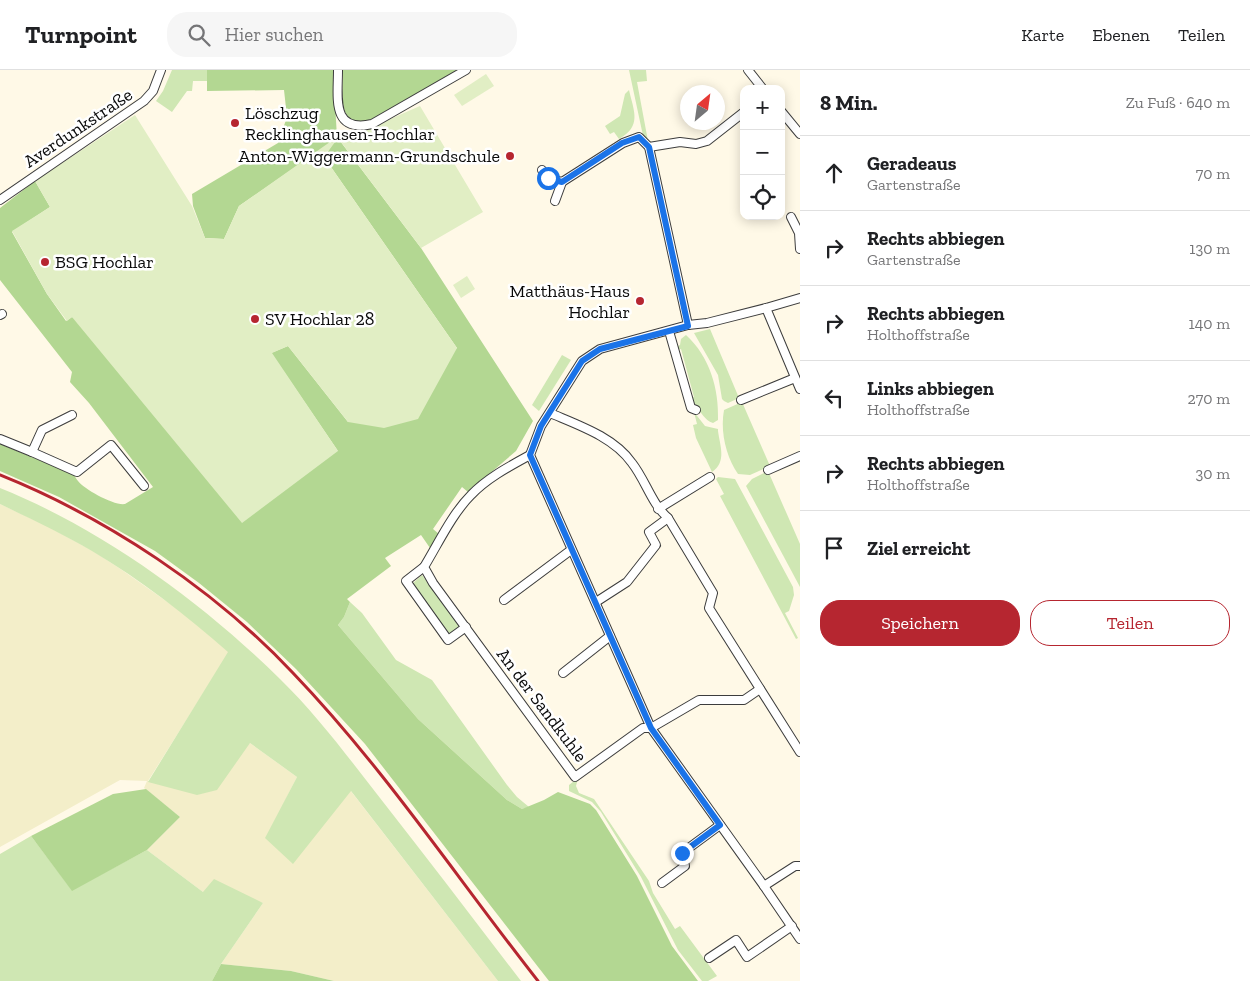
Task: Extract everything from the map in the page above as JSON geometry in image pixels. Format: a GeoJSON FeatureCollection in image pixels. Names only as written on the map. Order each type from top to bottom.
{"type":"FeatureCollection","features":[{"type":"Feature","properties":{"kind":"street","name":"Averdunkstraße"},"geometry":{"type":"LineString","coordinates":[[0,200],[144,101],[153,90],[160,70]]}},
{"type":"Feature","properties":{"kind":"street"},"geometry":{"type":"LineString","coordinates":[[338,70],[338,110],[342,118],[353,126],[372,124],[466,70]]}},
{"type":"Feature","properties":{"kind":"street"},"geometry":{"type":"LineString","coordinates":[[748,70],[760,85]]}},
{"type":"Feature","properties":{"kind":"street"},"geometry":{"type":"LineString","coordinates":[[649,147],[680,142],[696,144],[707,141],[740,115]]}},
{"type":"Feature","properties":{"kind":"street"},"geometry":{"type":"LineString","coordinates":[[785,116],[800,134]]}},
{"type":"Feature","properties":{"kind":"street"},"geometry":{"type":"LineString","coordinates":[[555,201],[562,182],[622,143],[639,137],[649,147],[688,326]]}},
{"type":"Feature","properties":{"kind":"street"},"geometry":{"type":"LineString","coordinates":[[542,170],[548,178],[562,182]]}},
{"type":"Feature","properties":{"kind":"street"},"geometry":{"type":"LineString","coordinates":[[791,217],[799,233],[800,249]]}},
{"type":"Feature","properties":{"kind":"street"},"geometry":{"type":"LineString","coordinates":[[466,627],[448,640],[406,581],[424,567],[470,496],[510,466],[530,455],[539,431],[582,361],[600,349],[800,298]]}},
{"type":"Feature","properties":{"kind":"street"},"geometry":{"type":"LineString","coordinates":[[766,308],[800,389]]}},
{"type":"Feature","properties":{"kind":"street"},"geometry":{"type":"LineString","coordinates":[[669,331],[691,408],[696,410]]}},
{"type":"Feature","properties":{"kind":"street"},"geometry":{"type":"LineString","coordinates":[[741,400],[795,378]]}},
{"type":"Feature","properties":{"kind":"street"},"geometry":{"type":"LineString","coordinates":[[550,413],[606,438],[632,462],[658,509],[668,518],[713,593],[709,608],[800,752]]}},
{"type":"Feature","properties":{"kind":"street"},"geometry":{"type":"LineString","coordinates":[[32,452],[42,430],[72,415]]}},
{"type":"Feature","properties":{"kind":"street"},"geometry":{"type":"LineString","coordinates":[[0,439],[77,472],[111,446],[144,486]]}},
{"type":"Feature","properties":{"kind":"street"},"geometry":{"type":"LineString","coordinates":[[530,455],[651,728],[800,939]]}},
{"type":"Feature","properties":{"kind":"street"},"geometry":{"type":"LineString","coordinates":[[768,470],[800,456]]}},
{"type":"Feature","properties":{"kind":"street"},"geometry":{"type":"LineString","coordinates":[[658,509],[710,477]]}},
{"type":"Feature","properties":{"kind":"street"},"geometry":{"type":"LineString","coordinates":[[596,602],[628,582],[656,545],[649,532],[668,518]]}},
{"type":"Feature","properties":{"kind":"street"},"geometry":{"type":"LineString","coordinates":[[504,600],[571,550]]}},
{"type":"Feature","properties":{"kind":"street","name":"An der Sandkuhle"},"geometry":{"type":"LineString","coordinates":[[424,567],[575,777],[642,728],[651,728]]}},
{"type":"Feature","properties":{"kind":"street","name":"An der Sandkuhle"},"geometry":{"type":"LineString","coordinates":[[562,673],[610,636]]}},
{"type":"Feature","properties":{"kind":"street"},"geometry":{"type":"LineString","coordinates":[[651,728],[699,700],[744,700],[760,689]]}},
{"type":"Feature","properties":{"kind":"street"},"geometry":{"type":"LineString","coordinates":[[662,883],[684,866],[682,853],[720,825]]}},
{"type":"Feature","properties":{"kind":"street"},"geometry":{"type":"LineString","coordinates":[[764,886],[795,866],[800,866]]}},
{"type":"Feature","properties":{"kind":"street"},"geometry":{"type":"LineString","coordinates":[[709,958],[736,940],[747,956],[792,926]]}},
{"type":"Feature","properties":{"kind":"shaded area"},"geometry":{"type":"Polygon","coordinates":[[[0,504],[45,525],[93,551],[183,613],[229,652],[148,781],[250,743],[297,777],[266,838],[350,790],[498,981],[334,981],[291,971],[221,964],[263,903],[203,892],[147,850],[180,817],[144,788],[147,781],[120,780],[0,847],[0,504]]]}},
{"type":"Feature","properties":{"kind":"green space"},"geometry":{"type":"Polygon","coordinates":[[[172,70],[207,70],[207,81],[193,81],[192,91],[187,91],[172,112],[156,101],[163,91],[172,70]]]}},
{"type":"Feature","properties":{"kind":"green space"},"geometry":{"type":"Polygon","coordinates":[[[207,70],[333,70],[337,137],[421,248],[533,421],[516,451],[468,492],[462,487],[433,529],[439,534],[430,548],[421,535],[385,558],[391,566],[347,599],[350,602],[344,617],[338,625],[418,719],[507,800],[522,809],[558,792],[590,804],[596,810],[637,876],[672,946],[698,981],[549,981],[365,744],[296,669],[247,622],[199,583],[155,551],[59,497],[0,471],[0,444],[73,474],[86,488],[120,504],[125,504],[153,487],[89,403],[70,382],[72,372],[0,280],[0,208],[35,181],[50,207],[12,232],[47,294],[66,321],[72,317],[338,451],[271,353],[288,346],[348,422],[457,348],[324,157],[336,139],[239,206],[224,239],[205,238],[193,206],[192,194],[278,143],[287,117],[284,90],[207,91],[207,70]]]}},
{"type":"Feature","properties":{"kind":"green space"},"geometry":{"type":"Polygon","coordinates":[[[343,70],[457,70],[372,119],[360,122],[352,120],[344,108],[343,70]]]}},
{"type":"Feature","properties":{"kind":"green space"},"geometry":{"type":"Polygon","coordinates":[[[629,70],[646,70],[647,81],[637,82],[648,141],[644,138],[642,131],[629,70]]]}},
{"type":"Feature","properties":{"kind":"green space"},"geometry":{"type":"Polygon","coordinates":[[[486,74],[494,86],[462,106],[454,95],[486,74]]]}},
{"type":"Feature","properties":{"kind":"green space"},"geometry":{"type":"Polygon","coordinates":[[[629,90],[634,112],[634,124],[619,139],[614,132],[610,134],[605,126],[620,116],[625,94],[629,90]]]}},
{"type":"Feature","properties":{"kind":"green space","name":"SV Hochlar 28"},"geometry":{"type":"Polygon","coordinates":[[[420,106],[483,212],[421,248],[338,138],[324,157],[457,348],[418,419],[384,428],[348,422],[288,346],[272,353],[338,451],[242,523],[72,317],[67,321],[47,294],[12,231],[50,207],[35,181],[135,115],[192,206],[205,238],[224,239],[239,206],[337,137],[356,134],[420,106]]]}},
{"type":"Feature","properties":{"kind":"green space"},"geometry":{"type":"Polygon","coordinates":[[[467,276],[475,289],[461,298],[453,285],[467,276]]]}},
{"type":"Feature","properties":{"kind":"green space"},"geometry":{"type":"Polygon","coordinates":[[[710,329],[739,398],[728,403],[722,399],[718,375],[694,333],[710,329]]]}},
{"type":"Feature","properties":{"kind":"green space"},"geometry":{"type":"Polygon","coordinates":[[[686,335],[707,363],[715,385],[718,420],[713,423],[693,407],[691,398],[694,397],[681,349],[677,350],[676,347],[680,345],[681,339],[686,335]]]}},
{"type":"Feature","properties":{"kind":"green space"},"geometry":{"type":"Polygon","coordinates":[[[562,355],[571,360],[539,411],[532,405],[562,355]]]}},
{"type":"Feature","properties":{"kind":"green space"},"geometry":{"type":"Polygon","coordinates":[[[742,402],[770,466],[750,475],[738,474],[730,460],[725,444],[723,426],[724,410],[742,402]]]}},
{"type":"Feature","properties":{"kind":"green space"},"geometry":{"type":"Polygon","coordinates":[[[694,412],[705,426],[718,429],[721,459],[717,468],[712,472],[696,438],[693,425],[697,424],[694,412]]]}},
{"type":"Feature","properties":{"kind":"green space"},"geometry":{"type":"Polygon","coordinates":[[[768,471],[800,544],[800,587],[746,486],[752,479],[768,471]]]}},
{"type":"Feature","properties":{"kind":"green space"},"geometry":{"type":"Polygon","coordinates":[[[718,477],[735,479],[793,587],[794,595],[789,611],[785,613],[798,638],[796,639],[720,496],[724,494],[716,479],[718,477]]]}},
{"type":"Feature","properties":{"kind":"green space"},"geometry":{"type":"Polygon","coordinates":[[[0,488],[76,524],[113,546],[184,596],[250,650],[294,693],[332,737],[521,981],[498,981],[351,791],[293,864],[265,838],[297,777],[250,743],[217,790],[197,795],[148,782],[228,652],[163,598],[110,562],[70,539],[0,504],[0,488]]]}},
{"type":"Feature","properties":{"kind":"green space"},"geometry":{"type":"Polygon","coordinates":[[[422,575],[461,628],[448,636],[411,585],[422,575]]]}},
{"type":"Feature","properties":{"kind":"green space"},"geometry":{"type":"Polygon","coordinates":[[[350,602],[362,613],[396,660],[432,680],[507,785],[529,807],[522,809],[507,800],[418,719],[338,625],[344,617],[350,602]]]}},
{"type":"Feature","properties":{"kind":"green space"},"geometry":{"type":"Polygon","coordinates":[[[578,778],[576,786],[579,793],[594,799],[649,881],[653,893],[675,929],[680,926],[717,976],[708,981],[702,981],[678,950],[641,877],[601,812],[592,802],[569,791],[569,785],[578,778]]]}},
{"type":"Feature","properties":{"kind":"green space"},"geometry":{"type":"Polygon","coordinates":[[[146,789],[180,817],[147,850],[72,891],[31,836],[113,794],[146,789]]]}},
{"type":"Feature","properties":{"kind":"green space"},"geometry":{"type":"Polygon","coordinates":[[[31,836],[72,890],[147,850],[203,892],[214,879],[263,903],[221,964],[212,981],[0,981],[0,854],[31,836]]]}},
{"type":"Feature","properties":{"kind":"green space"},"geometry":{"type":"Polygon","coordinates":[[[221,964],[291,971],[334,981],[212,981],[221,964]]]}},
{"type":"Feature","properties":{"kind":"railway"},"geometry":{"type":"LineString","coordinates":[[0,475],[40,492],[119,534],[194,585],[262,642],[326,709],[389,785],[538,981]]}},
{"type":"Feature","properties":{"kind":"place","name":"Löschzug Recklinghausen-Hochlar"},"geometry":{"type":"Point","coordinates":[235,123]}},
{"type":"Feature","properties":{"kind":"place","name":"Anton-Wiggermann-Grundschule"},"geometry":{"type":"Point","coordinates":[510,156]}},
{"type":"Feature","properties":{"kind":"place","name":"BSG Hochlar"},"geometry":{"type":"Point","coordinates":[45,262]}},
{"type":"Feature","properties":{"kind":"place","name":"Matthäus-Haus Hochlar"},"geometry":{"type":"Point","coordinates":[640,301]}},
{"type":"Feature","properties":{"kind":"place","name":"SV Hochlar 28"},"geometry":{"type":"Point","coordinates":[255,319]}},
{"type":"Feature","properties":{"kind":"route"},"geometry":{"type":"LineString","coordinates":[[548,178],[562,182],[622,143],[639,137],[649,147],[688,326],[600,349],[582,361],[541,426],[530,455],[651,728],[720,825],[682,853]]}}]}
